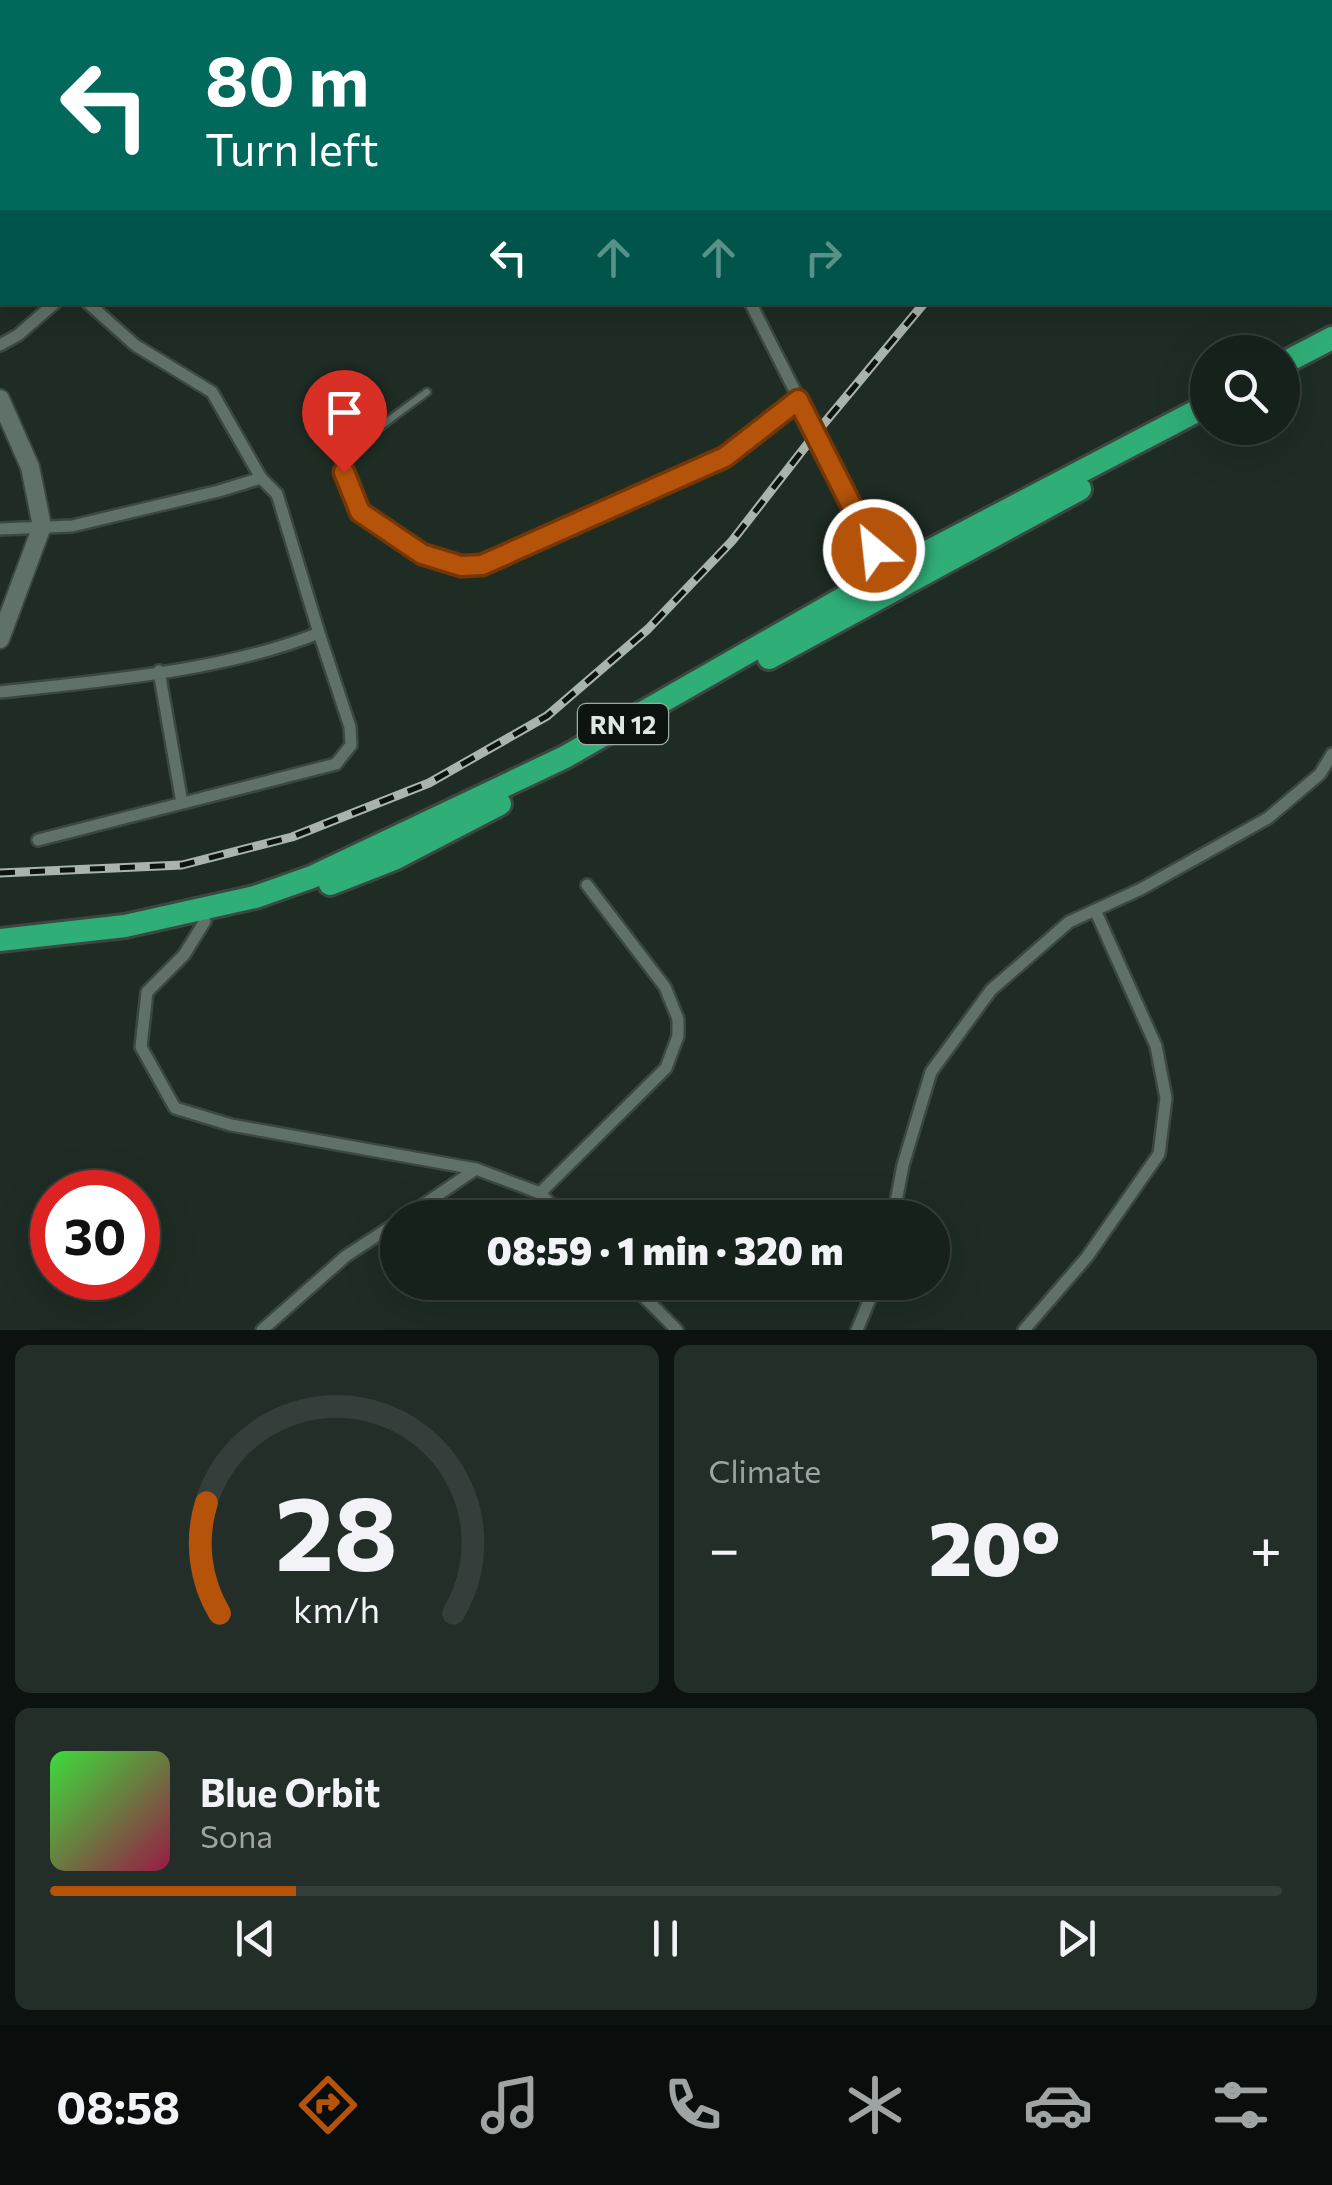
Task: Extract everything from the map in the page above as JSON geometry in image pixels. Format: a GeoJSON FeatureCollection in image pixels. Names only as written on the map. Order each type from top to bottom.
{"type":"FeatureCollection","features":[{"type":"Feature","properties":{"kind":"highway"},"geometry":{"type":"LineString","coordinates":[[1300,355],[1332,338]]}},
{"type":"Feature","properties":{"kind":"highway"},"geometry":{"type":"LineString","coordinates":[[1300,371],[1332,354]]}},
{"type":"Feature","properties":{"kind":"highway","name":"RN 12"},"geometry":{"type":"LineString","coordinates":[[0,940],[125,926],[255,897],[312,877],[564,757],[887,573],[1190,414]]}},
{"type":"Feature","properties":{"kind":"highway","name":"RN 12"},"geometry":{"type":"LineString","coordinates":[[0,956],[115,942],[205,921],[293,898],[394,858],[1190,431]]}},
{"type":"Feature","properties":{"kind":"street"},"geometry":{"type":"LineString","coordinates":[[0,344],[18,336],[53,305]]}},
{"type":"Feature","properties":{"kind":"street"},"geometry":{"type":"LineString","coordinates":[[38,840],[336,764],[350,746],[350,727],[276,494],[261,478],[212,392],[135,345],[90,305]]}},
{"type":"Feature","properties":{"kind":"street"},"geometry":{"type":"LineString","coordinates":[[751,305],[887,573]]}},
{"type":"Feature","properties":{"kind":"street"},"geometry":{"type":"LineString","coordinates":[[0,399],[30,468],[42,526],[0,639]]}},
{"type":"Feature","properties":{"kind":"street"},"geometry":{"type":"LineString","coordinates":[[0,529],[72,526],[219,492],[261,478]]}},
{"type":"Feature","properties":{"kind":"street"},"geometry":{"type":"LineString","coordinates":[[0,692],[219,662],[284,647],[319,633]]}},
{"type":"Feature","properties":{"kind":"street"},"geometry":{"type":"LineString","coordinates":[[159,670],[182,803]]}},
{"type":"Feature","properties":{"kind":"street"},"geometry":{"type":"LineString","coordinates":[[896,1200],[902,1164],[931,1072],[991,990],[1069,922],[1141,888],[1268,818],[1320,774],[1332,754]]}},
{"type":"Feature","properties":{"kind":"street"},"geometry":{"type":"LineString","coordinates":[[540,1193],[666,1068],[678,1036],[678,1019],[665,987],[587,885]]}},
{"type":"Feature","properties":{"kind":"street"},"geometry":{"type":"LineString","coordinates":[[1024,1330],[1087,1257],[1159,1154],[1166,1098],[1156,1046],[1095,910]]}},
{"type":"Feature","properties":{"kind":"street"},"geometry":{"type":"LineString","coordinates":[[205,921],[184,955],[147,992],[141,1047],[176,1108],[230,1124],[476,1169],[540,1193],[547,1200]]}},
{"type":"Feature","properties":{"kind":"street"},"geometry":{"type":"LineString","coordinates":[[430,1200],[476,1169]]}},
{"type":"Feature","properties":{"kind":"street"},"geometry":{"type":"LineString","coordinates":[[262,1330],[346,1256],[380,1234]]}},
{"type":"Feature","properties":{"kind":"street"},"geometry":{"type":"LineString","coordinates":[[647,1300],[676,1330]]}},
{"type":"Feature","properties":{"kind":"street"},"geometry":{"type":"LineString","coordinates":[[857,1330],[870,1300]]}},
{"type":"Feature","properties":{"kind":"lane"},"geometry":{"type":"LineString","coordinates":[[427,392],[351,453],[344,472],[360,512],[422,554],[461,566],[482,565],[725,457],[798,400]]}},
{"type":"Feature","properties":{"kind":"railway"},"geometry":{"type":"LineString","coordinates":[[0,873],[182,865],[292,837],[429,783],[547,716],[648,629],[732,541],[923,305]]}},
{"type":"Feature","properties":{"kind":"route"},"geometry":{"type":"LineString","coordinates":[[344,472],[360,512],[422,554],[461,566],[482,565],[725,457],[798,400],[874,550]]}}]}
